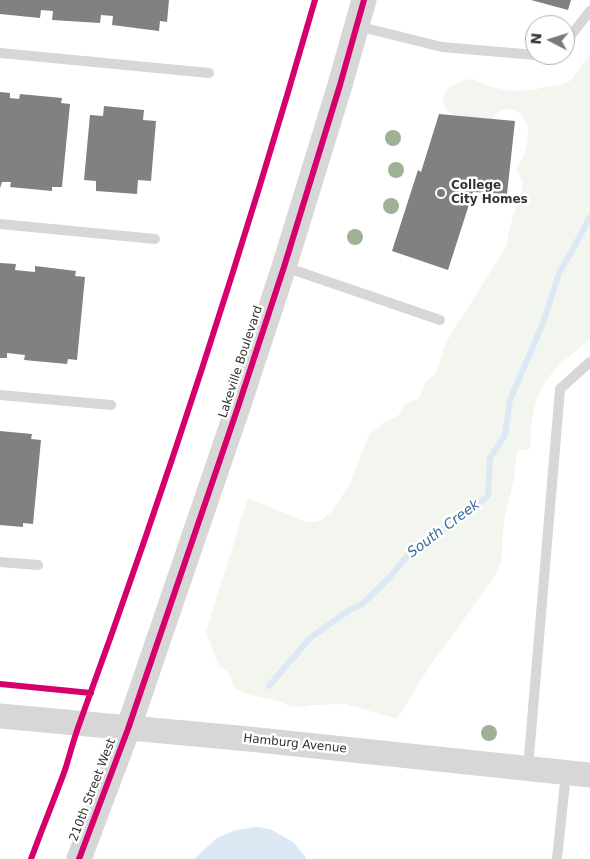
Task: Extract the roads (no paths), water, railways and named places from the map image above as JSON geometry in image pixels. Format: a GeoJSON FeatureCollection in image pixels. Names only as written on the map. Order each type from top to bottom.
{"type":"FeatureCollection","features":[{"type":"Feature","properties":{"kind":"street","name":"Lakeville Boulevard"},"geometry":{"type":"LineString","coordinates":[[128,728],[284,267],[364,0]]}},
{"type":"Feature","properties":{"kind":"street","name":"Hamburg Avenue"},"geometry":{"type":"LineString","coordinates":[[0,716],[259,740],[578,774]]}},
{"type":"Feature","properties":{"kind":"street","name":"210th Street West"},"geometry":{"type":"LineString","coordinates":[[78,859],[128,728]]}},
{"type":"Feature","properties":{"kind":"lane"},"geometry":{"type":"LineString","coordinates":[[575,30],[590,11]]}},
{"type":"Feature","properties":{"kind":"lane"},"geometry":{"type":"LineString","coordinates":[[357,26],[442,47],[525,54]]}},
{"type":"Feature","properties":{"kind":"lane"},"geometry":{"type":"LineString","coordinates":[[0,53],[209,73]]}},
{"type":"Feature","properties":{"kind":"lane"},"geometry":{"type":"LineString","coordinates":[[0,224],[155,239]]}},
{"type":"Feature","properties":{"kind":"lane"},"geometry":{"type":"LineString","coordinates":[[284,267],[440,320]]}},
{"type":"Feature","properties":{"kind":"lane"},"geometry":{"type":"LineString","coordinates":[[528,769],[560,389],[590,362]]}},
{"type":"Feature","properties":{"kind":"lane"},"geometry":{"type":"LineString","coordinates":[[0,394],[111,405]]}},
{"type":"Feature","properties":{"kind":"lane"},"geometry":{"type":"LineString","coordinates":[[0,562],[38,565]]}},
{"type":"Feature","properties":{"kind":"lane"},"geometry":{"type":"LineString","coordinates":[[557,859],[578,774]]}},
{"type":"Feature","properties":{"kind":"waterway","name":"South Creek"},"geometry":{"type":"LineString","coordinates":[[269,686],[310,638],[348,611],[362,604],[387,580],[415,547],[458,520],[488,496],[490,458],[505,435],[510,400],[543,323],[559,273],[590,217]]}},
{"type":"Feature","properties":{"kind":"place","name":"College City Homes"},"geometry":{"type":"Point","coordinates":[441,193]}}]}
